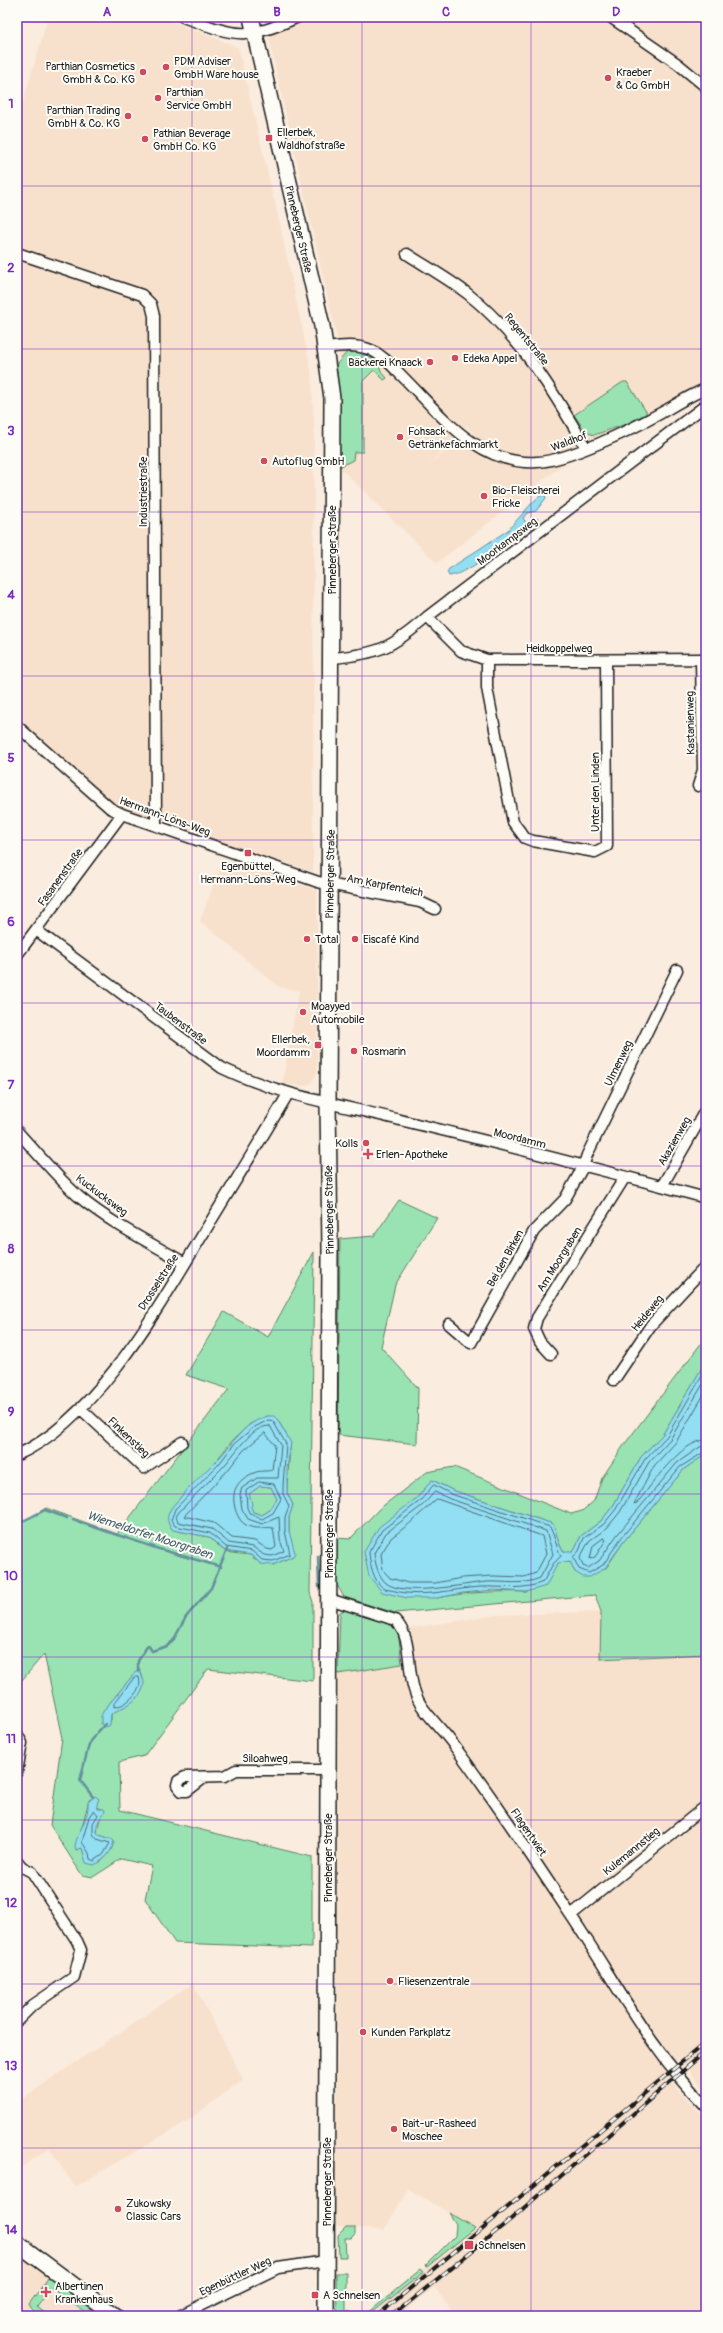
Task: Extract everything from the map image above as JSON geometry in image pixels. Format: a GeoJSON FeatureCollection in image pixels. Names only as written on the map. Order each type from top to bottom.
{"type":"FeatureCollection","features":[{"type":"Feature","properties":{"kind":"main road","name":"Pinneberger Straße"},"geometry":{"type":"LineString","coordinates":[[251,17],[326,348],[332,398],[332,658],[328,1104],[330,1249],[326,2316]]}},
{"type":"Feature","properties":{"kind":"main road"},"geometry":{"type":"LineString","coordinates":[[17,2242],[115,2316]]}},
{"type":"Feature","properties":{"kind":"street"},"geometry":{"type":"LineString","coordinates":[[183,17],[233,33],[254,34],[269,30],[298,17]]}},
{"type":"Feature","properties":{"kind":"street"},"geometry":{"type":"LineString","coordinates":[[610,17],[623,20],[706,87]]}},
{"type":"Feature","properties":{"kind":"street","name":"Industriestraße"},"geometry":{"type":"LineString","coordinates":[[17,253],[142,295],[151,304],[154,316],[156,826]]}},
{"type":"Feature","properties":{"kind":"street","name":"Regentstraße"},"geometry":{"type":"LineString","coordinates":[[407,254],[468,294],[505,328],[561,405],[586,448]]}},
{"type":"Feature","properties":{"kind":"street","name":"Waldhof"},"geometry":{"type":"LineString","coordinates":[[326,348],[344,345],[360,347],[384,357],[464,437],[483,450],[504,459],[536,462],[557,460],[661,413],[691,395],[706,389]]}},
{"type":"Feature","properties":{"kind":"street","name":"Moorkampsweg"},"geometry":{"type":"LineString","coordinates":[[332,658],[357,656],[385,649],[407,635],[426,617],[706,405]]}},
{"type":"Feature","properties":{"kind":"street","name":"Heidkoppelweg"},"geometry":{"type":"LineString","coordinates":[[426,617],[439,632],[461,651],[487,660],[703,659]]}},
{"type":"Feature","properties":{"kind":"street","name":"Kastanienweg"},"geometry":{"type":"LineString","coordinates":[[698,786],[703,770],[703,659]]}},
{"type":"Feature","properties":{"kind":"street","name":"Unter den Linden"},"geometry":{"type":"LineString","coordinates":[[487,660],[487,688],[515,826],[524,838],[533,841],[595,852],[607,846],[606,660]]}},
{"type":"Feature","properties":{"kind":"street","name":"Hermann-Löns-Weg"},"geometry":{"type":"LineString","coordinates":[[17,726],[110,808],[122,814],[156,826],[329,885]]}},
{"type":"Feature","properties":{"kind":"street","name":"Fasanenstraße"},"geometry":{"type":"LineString","coordinates":[[17,955],[122,814]]}},
{"type":"Feature","properties":{"kind":"street","name":"Am Karpfenteich"},"geometry":{"type":"LineString","coordinates":[[329,885],[420,902],[435,910]]}},
{"type":"Feature","properties":{"kind":"street","name":"Taubenstraße"},"geometry":{"type":"LineString","coordinates":[[36,930],[222,1068],[250,1082],[288,1094],[328,1104]]}},
{"type":"Feature","properties":{"kind":"street","name":"Ulmenweg"},"geometry":{"type":"LineString","coordinates":[[583,1167],[587,1155],[677,970]]}},
{"type":"Feature","properties":{"kind":"street","name":"Drosselstraße"},"geometry":{"type":"LineString","coordinates":[[17,1455],[40,1444],[59,1430],[81,1409],[129,1350],[185,1264],[288,1094]]}},
{"type":"Feature","properties":{"kind":"street","name":"Moordamm"},"geometry":{"type":"LineString","coordinates":[[328,1104],[362,1110],[706,1198]]}},
{"type":"Feature","properties":{"kind":"street","name":"Akazienweg"},"geometry":{"type":"LineString","coordinates":[[662,1186],[706,1109]]}},
{"type":"Feature","properties":{"kind":"street","name":"Kuckucksweg"},"geometry":{"type":"LineString","coordinates":[[17,1131],[53,1172],[78,1196],[104,1215],[185,1264]]}},
{"type":"Feature","properties":{"kind":"street","name":"Bei den Birken"},"geometry":{"type":"LineString","coordinates":[[449,1324],[471,1343],[534,1231],[565,1199],[583,1167]]}},
{"type":"Feature","properties":{"kind":"street","name":"Am Moorgraben"},"geometry":{"type":"LineString","coordinates":[[551,1354],[540,1342],[534,1329],[537,1318],[625,1177]]}},
{"type":"Feature","properties":{"kind":"street","name":"Heideweg"},"geometry":{"type":"LineString","coordinates":[[614,1380],[651,1325],[706,1266]]}},
{"type":"Feature","properties":{"kind":"street","name":"Finkenstieg"},"geometry":{"type":"LineString","coordinates":[[81,1409],[144,1468],[182,1442]]}},
{"type":"Feature","properties":{"kind":"street","name":"Flagentwiet"},"geometry":{"type":"LineString","coordinates":[[329,1602],[395,1620],[401,1626],[407,1646],[410,1678],[416,1696],[455,1746],[669,2064],[706,2106]]}},
{"type":"Feature","properties":{"kind":"street"},"geometry":{"type":"LineString","coordinates":[[17,1734],[22,1743],[19,1750],[17,1772]]}},
{"type":"Feature","properties":{"kind":"street","name":"Siloahweg"},"geometry":{"type":"LineString","coordinates":[[205,1777],[225,1776],[236,1770],[328,1770]]}},
{"type":"Feature","properties":{"kind":"street","name":"Kulemannstieg"},"geometry":{"type":"LineString","coordinates":[[570,1915],[706,1806]]}},
{"type":"Feature","properties":{"kind":"street"},"geometry":{"type":"LineString","coordinates":[[17,1861],[22,1868],[32,1872],[78,1941],[81,1950],[74,1977],[34,2005],[17,2021]]}},
{"type":"Feature","properties":{"kind":"street","name":"Egenbüttler Weg"},"geometry":{"type":"LineString","coordinates":[[179,2316],[278,2268],[326,2261]]}},
{"type":"Feature","properties":{"kind":"shaded area"},"geometry":{"type":"Polygon","coordinates":[[[48,17],[160,17],[238,47],[280,225],[311,370],[314,422],[313,872],[117,811],[17,718],[17,123],[48,17]]]}},
{"type":"Feature","properties":{"kind":"shaded area"},"geometry":{"type":"Polygon","coordinates":[[[287,17],[706,17],[706,387],[638,420],[561,466],[437,563],[339,467],[339,346],[266,27],[287,17]],[[466,426],[430,464],[469,431],[474,434],[466,426]]]}},
{"type":"Feature","properties":{"kind":"shaded area"},"geometry":{"type":"Polygon","coordinates":[[[223,860],[317,890],[317,1072],[312,1082],[307,1086],[282,1084],[299,991],[279,987],[200,921],[223,860]]]}},
{"type":"Feature","properties":{"kind":"shaded area"},"geometry":{"type":"Polygon","coordinates":[[[601,1612],[600,1659],[706,1654],[706,2091],[679,2059],[665,2071],[677,2088],[706,2119],[706,2316],[457,2316],[434,2287],[399,2316],[368,2316],[367,2314],[421,2269],[423,2270],[427,2267],[426,2265],[475,2228],[408,2189],[384,2230],[335,2227],[338,1674],[414,1663],[411,1628],[497,1615],[601,1612]]]}},
{"type":"Feature","properties":{"kind":"shaded area"},"geometry":{"type":"Polygon","coordinates":[[[193,1983],[243,2079],[189,2120],[75,2187],[49,2148],[17,2170],[17,2102],[193,1983]]]}},
{"type":"Feature","properties":{"kind":"shaded area","name":"Albertinen Krankenhaus"},"geometry":{"type":"Polygon","coordinates":[[[17,2254],[49,2277],[100,2316],[17,2316],[17,2254]]]}},
{"type":"Feature","properties":{"kind":"green space"},"geometry":{"type":"Polygon","coordinates":[[[347,352],[357,352],[378,361],[381,371],[387,378],[384,380],[374,370],[363,381],[363,452],[354,452],[353,460],[339,467],[338,384],[336,365],[347,352]]]}},
{"type":"Feature","properties":{"kind":"green space"},"geometry":{"type":"Polygon","coordinates":[[[623,382],[627,382],[647,413],[626,424],[594,435],[586,432],[574,415],[623,382]]]}},
{"type":"Feature","properties":{"kind":"green space"},"geometry":{"type":"Polygon","coordinates":[[[399,1200],[437,1218],[395,1285],[381,1347],[418,1388],[417,1444],[338,1435],[340,1239],[374,1236],[399,1200]]]}},
{"type":"Feature","properties":{"kind":"green space"},"geometry":{"type":"Polygon","coordinates":[[[314,1252],[310,1593],[313,1602],[313,1681],[208,1669],[144,1756],[119,1762],[120,1810],[312,1857],[312,1948],[175,1943],[145,1899],[152,1866],[121,1859],[93,1877],[82,1875],[50,1825],[62,1738],[44,1654],[17,1686],[17,1525],[46,1508],[117,1534],[229,1389],[186,1375],[224,1312],[268,1337],[314,1252]],[[268,1416],[250,1424],[232,1441],[216,1461],[177,1501],[169,1525],[173,1530],[209,1537],[222,1549],[232,1553],[251,1555],[255,1560],[273,1565],[293,1556],[289,1531],[289,1517],[293,1505],[287,1493],[290,1448],[286,1434],[277,1419],[268,1416]],[[139,1668],[104,1710],[101,1724],[106,1726],[111,1720],[111,1714],[132,1702],[137,1697],[141,1692],[143,1685],[143,1678],[139,1668]],[[95,1797],[89,1800],[76,1850],[82,1848],[85,1857],[99,1863],[109,1853],[114,1840],[99,1835],[97,1832],[102,1809],[96,1807],[95,1797]]]}},
{"type":"Feature","properties":{"kind":"green space"},"geometry":{"type":"Polygon","coordinates":[[[706,1337],[706,1361],[663,1434],[641,1457],[613,1506],[601,1521],[581,1536],[573,1552],[564,1552],[553,1524],[452,1490],[432,1480],[417,1498],[400,1513],[437,1598],[481,1592],[526,1592],[558,1563],[570,1561],[575,1572],[606,1568],[624,1541],[684,1469],[706,1454],[706,1654],[600,1659],[601,1612],[595,1595],[395,1613],[344,1597],[336,1583],[336,1538],[350,1539],[379,1509],[427,1472],[454,1467],[571,1514],[582,1511],[594,1501],[602,1478],[624,1445],[706,1337]]]}},
{"type":"Feature","properties":{"kind":"green space"},"geometry":{"type":"Polygon","coordinates":[[[260,1486],[271,1487],[277,1499],[270,1510],[262,1515],[253,1512],[250,1507],[249,1494],[260,1486]]]}},
{"type":"Feature","properties":{"kind":"green space"},"geometry":{"type":"Polygon","coordinates":[[[348,1609],[388,1623],[398,1631],[402,1664],[338,1674],[340,1612],[348,1609]]]}},
{"type":"Feature","properties":{"kind":"green space"},"geometry":{"type":"Polygon","coordinates":[[[449,2213],[475,2228],[427,2267],[426,2265],[455,2236],[456,2224],[449,2213]]]}},
{"type":"Feature","properties":{"kind":"green space"},"geometry":{"type":"Polygon","coordinates":[[[346,2227],[355,2227],[355,2234],[351,2238],[345,2238],[346,2257],[339,2257],[338,2235],[346,2227]]]}},
{"type":"Feature","properties":{"kind":"green space"},"geometry":{"type":"Polygon","coordinates":[[[421,2269],[424,2272],[368,2316],[367,2314],[421,2269]]]}},
{"type":"Feature","properties":{"kind":"green space"},"geometry":{"type":"Polygon","coordinates":[[[336,2273],[346,2273],[346,2311],[351,2312],[351,2314],[337,2314],[336,2273]]]}},
{"type":"Feature","properties":{"kind":"green space"},"geometry":{"type":"Polygon","coordinates":[[[49,2277],[100,2316],[90,2316],[51,2288],[37,2307],[49,2316],[35,2316],[29,2304],[49,2277]]]}},
{"type":"Feature","properties":{"kind":"water"},"geometry":{"type":"Polygon","coordinates":[[[545,495],[546,498],[536,511],[527,513],[523,518],[526,523],[537,518],[539,521],[468,569],[449,576],[447,572],[449,569],[508,530],[533,502],[540,496],[545,495]]]}},
{"type":"Feature","properties":{"kind":"water"},"geometry":{"type":"Polygon","coordinates":[[[706,1361],[706,1454],[684,1469],[624,1541],[605,1568],[590,1577],[583,1577],[575,1572],[570,1561],[558,1563],[546,1586],[526,1592],[494,1590],[463,1593],[437,1598],[407,1598],[382,1592],[369,1576],[364,1552],[379,1527],[417,1498],[432,1480],[452,1490],[553,1524],[560,1546],[564,1552],[573,1552],[581,1536],[601,1521],[613,1506],[641,1457],[663,1434],[706,1361]]]}},
{"type":"Feature","properties":{"kind":"water"},"geometry":{"type":"Polygon","coordinates":[[[274,1416],[291,1443],[287,1468],[287,1493],[293,1505],[289,1517],[289,1531],[295,1553],[293,1556],[273,1565],[261,1564],[251,1555],[225,1551],[209,1537],[173,1530],[168,1519],[172,1507],[187,1490],[238,1435],[259,1419],[274,1416]],[[260,1486],[249,1494],[253,1512],[262,1515],[270,1510],[277,1499],[271,1487],[260,1486]]]}},
{"type":"Feature","properties":{"kind":"water"},"geometry":{"type":"Polygon","coordinates":[[[139,1668],[144,1682],[143,1689],[140,1694],[132,1702],[111,1714],[110,1725],[106,1727],[101,1724],[101,1716],[104,1710],[139,1668]]]}},
{"type":"Feature","properties":{"kind":"water"},"geometry":{"type":"Polygon","coordinates":[[[95,1796],[99,1799],[97,1804],[98,1809],[104,1809],[105,1811],[97,1824],[97,1832],[99,1835],[114,1840],[108,1855],[102,1861],[94,1865],[86,1863],[82,1848],[76,1850],[75,1846],[87,1814],[88,1802],[95,1796]]]}},
{"type":"Feature","properties":{"kind":"waterway","name":"Wiemeldorfer Moorgraben"},"geometry":{"type":"LineString","coordinates":[[17,1524],[45,1510],[67,1518]]}},
{"type":"Feature","properties":{"kind":"waterway","name":"Wiemeldorfer Moorgraben"},"geometry":{"type":"LineString","coordinates":[[73,1520],[159,1549],[221,1567]]}},
{"type":"Feature","properties":{"kind":"waterway"},"geometry":{"type":"LineString","coordinates":[[138,1672],[138,1661],[148,1645],[152,1651],[167,1646],[173,1641],[186,1617],[211,1588],[227,1549]]}},
{"type":"Feature","properties":{"kind":"waterway"},"geometry":{"type":"LineString","coordinates":[[318,1556],[319,1587]]}},
{"type":"Feature","properties":{"kind":"waterway"},"geometry":{"type":"LineString","coordinates":[[93,1797],[80,1780],[90,1741],[105,1724]]}},
{"type":"Feature","properties":{"kind":"railway"},"geometry":{"type":"LineString","coordinates":[[377,2316],[706,2042]]}},
{"type":"Feature","properties":{"kind":"railway"},"geometry":{"type":"LineString","coordinates":[[392,2316],[511,2219],[706,2051]]}},
{"type":"Feature","properties":{"kind":"place","name":"PDM Adviser GmbH Ware house"},"geometry":{"type":"Point","coordinates":[166,67]}},
{"type":"Feature","properties":{"kind":"place","name":"Parthian Cosmetics GmbH & Co. KG"},"geometry":{"type":"Point","coordinates":[143,72]}},
{"type":"Feature","properties":{"kind":"place","name":"Kraeber & Co GmbH"},"geometry":{"type":"Point","coordinates":[608,78]}},
{"type":"Feature","properties":{"kind":"place","name":"Parthian Service GmbH"},"geometry":{"type":"Point","coordinates":[158,98]}},
{"type":"Feature","properties":{"kind":"place","name":"Parthian Trading GmbH & Co. KG"},"geometry":{"type":"Point","coordinates":[128,116]}},
{"type":"Feature","properties":{"kind":"place","name":"Ellerbek, Waldhofstraße"},"geometry":{"type":"Point","coordinates":[269,138]}},
{"type":"Feature","properties":{"kind":"place","name":"Pathian Beverage GmbH Co. KG"},"geometry":{"type":"Point","coordinates":[145,139]}},
{"type":"Feature","properties":{"kind":"place","name":"Edeka Appel"},"geometry":{"type":"Point","coordinates":[455,358]}},
{"type":"Feature","properties":{"kind":"place","name":"Bäckerei Knaack"},"geometry":{"type":"Point","coordinates":[430,362]}},
{"type":"Feature","properties":{"kind":"place","name":"Fohsack Getränkefachmarkt"},"geometry":{"type":"Point","coordinates":[400,437]}},
{"type":"Feature","properties":{"kind":"place","name":"Autoflug GmbH"},"geometry":{"type":"Point","coordinates":[264,461]}},
{"type":"Feature","properties":{"kind":"place","name":"Bio-Fleischerei Fricke"},"geometry":{"type":"Point","coordinates":[484,496]}},
{"type":"Feature","properties":{"kind":"place","name":"Egenbüttel, Hermann-Löns-Weg"},"geometry":{"type":"Point","coordinates":[248,853]}},
{"type":"Feature","properties":{"kind":"place","name":"Total"},"geometry":{"type":"Point","coordinates":[307,939]}},
{"type":"Feature","properties":{"kind":"place","name":"Eiscafé Kind"},"geometry":{"type":"Point","coordinates":[355,939]}},
{"type":"Feature","properties":{"kind":"place","name":"Moayyed Automobile"},"geometry":{"type":"Point","coordinates":[303,1012]}},
{"type":"Feature","properties":{"kind":"place","name":"Ellerbek, Moordamm"},"geometry":{"type":"Point","coordinates":[318,1045]}},
{"type":"Feature","properties":{"kind":"place","name":"Rosmarin"},"geometry":{"type":"Point","coordinates":[354,1051]}},
{"type":"Feature","properties":{"kind":"place","name":"Kolls"},"geometry":{"type":"Point","coordinates":[366,1143]}},
{"type":"Feature","properties":{"kind":"place","name":"Erlen-Apotheke"},"geometry":{"type":"Point","coordinates":[368,1154]}},
{"type":"Feature","properties":{"kind":"place","name":"Fliesenzentrale"},"geometry":{"type":"Point","coordinates":[390,1981]}},
{"type":"Feature","properties":{"kind":"place","name":"Kunden Parkplatz"},"geometry":{"type":"Point","coordinates":[363,2032]}},
{"type":"Feature","properties":{"kind":"place","name":"Bait-ur-Rasheed Moschee"},"geometry":{"type":"Point","coordinates":[394,2129]}},
{"type":"Feature","properties":{"kind":"place","name":"Zukowsky Classic Cars"},"geometry":{"type":"Point","coordinates":[118,2209]}},
{"type":"Feature","properties":{"kind":"place","name":"Schnelsen"},"geometry":{"type":"Point","coordinates":[469,2245]}},
{"type":"Feature","properties":{"kind":"place","name":"Albertinen Krankenhaus"},"geometry":{"type":"Point","coordinates":[46,2292]}},
{"type":"Feature","properties":{"kind":"place","name":"A Schnelsen"},"geometry":{"type":"Point","coordinates":[315,2295]}}]}
